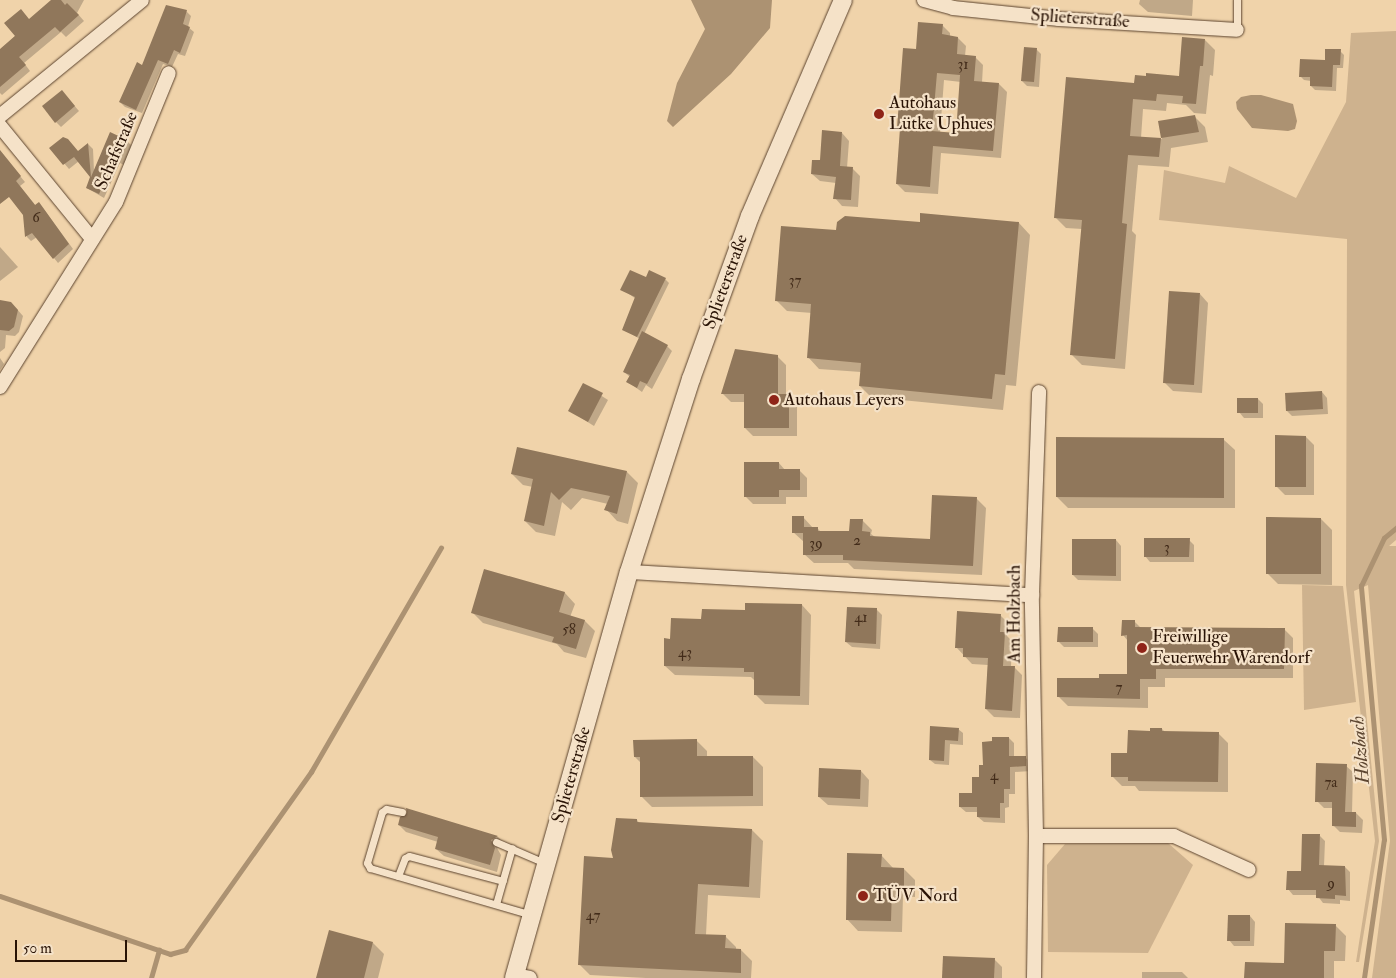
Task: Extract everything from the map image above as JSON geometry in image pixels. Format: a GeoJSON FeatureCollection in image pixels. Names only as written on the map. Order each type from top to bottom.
{"type":"FeatureCollection","features":[{"type":"Feature","properties":{"kind":"street"},"geometry":{"type":"LineString","coordinates":[[0,116],[142,0]]}},
{"type":"Feature","properties":{"kind":"street","name":"Splieterstraße"},"geometry":{"type":"LineString","coordinates":[[520,977],[532,915],[629,572],[691,379],[750,216],[844,0]]}},
{"type":"Feature","properties":{"kind":"street","name":"Splieterstraße"},"geometry":{"type":"LineString","coordinates":[[924,0],[953,8],[1059,18],[1237,30]]}},
{"type":"Feature","properties":{"kind":"street","name":"Schafstraße"},"geometry":{"type":"LineString","coordinates":[[0,387],[116,202],[169,74]]}},
{"type":"Feature","properties":{"kind":"street"},"geometry":{"type":"LineString","coordinates":[[0,126],[92,239]]}},
{"type":"Feature","properties":{"kind":"street","name":"Am Holzbach"},"geometry":{"type":"LineString","coordinates":[[1034,978],[1036,836],[1032,595],[1039,392]]}},
{"type":"Feature","properties":{"kind":"street"},"geometry":{"type":"LineString","coordinates":[[629,572],[1032,595]]}},
{"type":"Feature","properties":{"kind":"street"},"geometry":{"type":"LineString","coordinates":[[1036,836],[1174,836],[1249,870]]}},
{"type":"Feature","properties":{"kind":"lane"},"geometry":{"type":"LineString","coordinates":[[1237,0],[1237,30]]}},
{"type":"Feature","properties":{"kind":"lane"},"geometry":{"type":"LineString","coordinates":[[402,812],[386,809],[382,812],[367,863],[370,868],[532,915]]}},
{"type":"Feature","properties":{"kind":"lane"},"geometry":{"type":"LineString","coordinates":[[496,842],[547,864]]}},
{"type":"Feature","properties":{"kind":"lane"},"geometry":{"type":"LineString","coordinates":[[496,904],[512,848]]}},
{"type":"Feature","properties":{"kind":"lane"},"geometry":{"type":"LineString","coordinates":[[398,876],[405,858],[409,856],[503,881]]}},
{"type":"Feature","properties":{"kind":"shaded area"},"geometry":{"type":"Polygon","coordinates":[[[691,0],[772,0],[770,28],[731,74],[673,127],[667,121],[677,83],[705,29],[691,0]]]}},
{"type":"Feature","properties":{"kind":"shaded area"},"geometry":{"type":"Polygon","coordinates":[[[1396,31],[1396,540],[1389,546],[1396,546],[1396,978],[1372,978],[1390,841],[1368,585],[1354,591],[1379,841],[1359,962],[1356,962],[1375,841],[1346,585],[1347,239],[1159,220],[1164,170],[1225,183],[1229,166],[1296,198],[1346,102],[1351,33],[1396,31]]]}},
{"type":"Feature","properties":{"kind":"shaded area"},"geometry":{"type":"Polygon","coordinates":[[[1261,95],[1293,104],[1297,121],[1295,129],[1288,131],[1252,128],[1237,109],[1236,102],[1241,97],[1261,95]]]}},
{"type":"Feature","properties":{"kind":"shaded area"},"geometry":{"type":"Polygon","coordinates":[[[1302,585],[1343,586],[1356,702],[1304,710],[1302,585]]]}},
{"type":"Feature","properties":{"kind":"shaded area"},"geometry":{"type":"Polygon","coordinates":[[[1168,843],[1193,865],[1148,953],[1048,952],[1047,865],[1065,844],[1168,843]]]}},
{"type":"Feature","properties":{"kind":"building"},"geometry":{"type":"Polygon","coordinates":[[[51,0],[61,0],[65,5],[67,3],[79,15],[60,32],[55,27],[19,57],[26,65],[0,87],[0,49],[15,36],[4,23],[21,9],[29,19],[51,0]]]}},
{"type":"Feature","properties":{"kind":"building"},"geometry":{"type":"Polygon","coordinates":[[[166,5],[187,10],[183,24],[190,27],[180,53],[174,50],[168,64],[158,60],[136,110],[119,102],[137,62],[142,65],[166,5]]]}},
{"type":"Feature","properties":{"kind":"building"},"geometry":{"type":"Polygon","coordinates":[[[918,22],[943,24],[942,34],[958,37],[957,54],[976,56],[974,81],[999,83],[993,151],[933,146],[930,187],[896,184],[900,128],[897,128],[903,48],[916,49],[918,22]],[[937,73],[932,131],[956,133],[960,75],[937,73]]]}},
{"type":"Feature","properties":{"kind":"building"},"geometry":{"type":"Polygon","coordinates":[[[1182,37],[1205,39],[1203,66],[1200,66],[1196,104],[1182,103],[1183,96],[1157,94],[1156,101],[1133,99],[1130,136],[1161,138],[1159,157],[1128,155],[1122,223],[1127,224],[1115,359],[1070,355],[1082,220],[1054,218],[1066,77],[1134,83],[1135,75],[1146,76],[1146,73],[1179,76],[1182,37]]]}},
{"type":"Feature","properties":{"kind":"building"},"geometry":{"type":"Polygon","coordinates":[[[1024,47],[1037,48],[1034,82],[1021,81],[1024,47]]]}},
{"type":"Feature","properties":{"kind":"building"},"geometry":{"type":"Polygon","coordinates":[[[1325,49],[1341,49],[1340,65],[1333,65],[1332,87],[1310,86],[1310,77],[1299,77],[1300,59],[1325,60],[1325,49]]]}},
{"type":"Feature","properties":{"kind":"building"},"geometry":{"type":"Polygon","coordinates":[[[62,90],[75,106],[55,123],[42,106],[62,90]]]}},
{"type":"Feature","properties":{"kind":"building"},"geometry":{"type":"Polygon","coordinates":[[[1195,115],[1199,132],[1161,138],[1158,121],[1195,115]]]}},
{"type":"Feature","properties":{"kind":"building"},"geometry":{"type":"Polygon","coordinates":[[[822,130],[842,132],[840,166],[853,167],[851,200],[833,199],[836,177],[811,174],[812,160],[820,160],[822,130]]]}},
{"type":"Feature","properties":{"kind":"building"},"geometry":{"type":"Polygon","coordinates":[[[110,132],[127,140],[118,160],[115,159],[99,194],[86,188],[90,177],[74,157],[63,165],[49,148],[63,137],[68,139],[78,151],[88,143],[91,177],[110,132]]]}},
{"type":"Feature","properties":{"kind":"building"},"geometry":{"type":"Polygon","coordinates":[[[0,150],[21,176],[16,181],[35,205],[39,202],[69,244],[53,259],[32,233],[25,237],[23,215],[9,197],[0,204],[0,150]]]}},
{"type":"Feature","properties":{"kind":"building"},"geometry":{"type":"Polygon","coordinates":[[[920,213],[1019,222],[1005,375],[995,374],[992,399],[859,386],[861,363],[807,358],[811,304],[775,301],[781,226],[836,230],[837,222],[845,216],[920,222],[920,213]]]}},
{"type":"Feature","properties":{"kind":"building"},"geometry":{"type":"Polygon","coordinates":[[[630,270],[646,277],[649,270],[666,278],[637,337],[622,330],[635,297],[620,290],[630,270]]]}},
{"type":"Feature","properties":{"kind":"building"},"geometry":{"type":"Polygon","coordinates":[[[1169,291],[1200,293],[1194,385],[1163,383],[1169,291]]]}},
{"type":"Feature","properties":{"kind":"building"},"geometry":{"type":"Polygon","coordinates":[[[0,300],[11,302],[18,310],[14,327],[9,331],[0,330],[0,300]]]}},
{"type":"Feature","properties":{"kind":"building"},"geometry":{"type":"Polygon","coordinates":[[[642,331],[668,345],[647,384],[640,381],[637,388],[626,382],[630,375],[623,372],[642,331]]]}},
{"type":"Feature","properties":{"kind":"building"},"geometry":{"type":"Polygon","coordinates":[[[735,349],[778,355],[778,394],[789,394],[789,428],[744,428],[744,394],[721,394],[735,349]]]}},
{"type":"Feature","properties":{"kind":"building"},"geometry":{"type":"Polygon","coordinates":[[[583,383],[603,393],[588,422],[568,411],[583,383]]]}},
{"type":"Feature","properties":{"kind":"building"},"geometry":{"type":"Polygon","coordinates":[[[1322,391],[1323,409],[1286,411],[1285,393],[1322,391]]]}},
{"type":"Feature","properties":{"kind":"building"},"geometry":{"type":"Polygon","coordinates":[[[1237,398],[1258,398],[1258,413],[1237,413],[1237,398]]]}},
{"type":"Feature","properties":{"kind":"building"},"geometry":{"type":"Polygon","coordinates":[[[1275,435],[1306,436],[1306,487],[1275,487],[1275,435]]]}},
{"type":"Feature","properties":{"kind":"building"},"geometry":{"type":"Polygon","coordinates":[[[1056,437],[1224,438],[1224,498],[1056,497],[1056,437]]]}},
{"type":"Feature","properties":{"kind":"building"},"geometry":{"type":"Polygon","coordinates":[[[517,447],[627,471],[617,514],[604,510],[610,496],[571,488],[559,500],[551,492],[544,526],[524,521],[533,479],[511,474],[517,447]]]}},
{"type":"Feature","properties":{"kind":"building"},"geometry":{"type":"Polygon","coordinates":[[[744,462],[779,462],[779,469],[800,469],[800,490],[779,490],[779,497],[744,497],[744,462]]]}},
{"type":"Feature","properties":{"kind":"building"},"geometry":{"type":"Polygon","coordinates":[[[932,495],[977,497],[973,566],[843,560],[843,555],[803,555],[803,533],[792,533],[792,516],[804,516],[804,527],[818,527],[818,531],[849,531],[850,519],[863,519],[862,531],[870,532],[870,536],[930,539],[932,495]]]}},
{"type":"Feature","properties":{"kind":"building"},"geometry":{"type":"Polygon","coordinates":[[[1266,517],[1321,518],[1321,574],[1266,574],[1266,517]]]}},
{"type":"Feature","properties":{"kind":"building"},"geometry":{"type":"Polygon","coordinates":[[[1144,538],[1190,538],[1189,557],[1144,557],[1144,538]]]}},
{"type":"Feature","properties":{"kind":"building"},"geometry":{"type":"Polygon","coordinates":[[[1072,539],[1116,539],[1116,576],[1072,575],[1072,539]]]}},
{"type":"Feature","properties":{"kind":"building"},"geometry":{"type":"Polygon","coordinates":[[[484,569],[565,592],[559,612],[585,620],[576,649],[552,642],[554,637],[471,613],[484,569]]]}},
{"type":"Feature","properties":{"kind":"building"},"geometry":{"type":"Polygon","coordinates":[[[745,603],[802,604],[800,696],[754,695],[754,672],[744,672],[744,668],[664,666],[664,638],[670,639],[671,618],[701,619],[702,609],[745,610],[745,603]]]}},
{"type":"Feature","properties":{"kind":"building"},"geometry":{"type":"Polygon","coordinates":[[[847,607],[877,608],[876,644],[845,642],[847,607]]]}},
{"type":"Feature","properties":{"kind":"building"},"geometry":{"type":"Polygon","coordinates":[[[957,611],[1001,614],[1000,632],[1005,632],[1003,666],[1015,666],[1012,711],[985,709],[988,658],[963,657],[963,648],[955,648],[957,611]]]}},
{"type":"Feature","properties":{"kind":"building"},"geometry":{"type":"Polygon","coordinates":[[[1122,620],[1135,620],[1135,627],[1285,628],[1284,669],[1156,669],[1156,679],[1140,679],[1140,699],[1057,697],[1057,678],[1099,678],[1099,674],[1127,674],[1127,635],[1121,636],[1122,620]]]}},
{"type":"Feature","properties":{"kind":"building"},"geometry":{"type":"Polygon","coordinates":[[[1058,627],[1093,627],[1093,642],[1057,642],[1058,627]]]}},
{"type":"Feature","properties":{"kind":"building"},"geometry":{"type":"Polygon","coordinates":[[[930,726],[959,728],[958,741],[945,740],[944,761],[929,760],[930,726]]]}},
{"type":"Feature","properties":{"kind":"building"},"geometry":{"type":"Polygon","coordinates":[[[1150,728],[1162,728],[1162,731],[1219,732],[1218,782],[1128,781],[1128,777],[1111,777],[1111,753],[1127,753],[1128,730],[1150,731],[1150,728]]]}},
{"type":"Feature","properties":{"kind":"building"},"geometry":{"type":"Polygon","coordinates":[[[992,737],[1009,737],[1009,756],[1026,756],[1026,766],[1010,767],[1010,789],[1004,789],[1004,803],[1000,803],[1000,818],[977,817],[977,807],[959,807],[959,793],[972,793],[972,777],[979,777],[979,765],[983,765],[982,742],[992,741],[992,737]]]}},
{"type":"Feature","properties":{"kind":"building"},"geometry":{"type":"Polygon","coordinates":[[[697,739],[697,756],[753,756],[753,796],[640,797],[640,757],[634,757],[633,740],[697,739]]]}},
{"type":"Feature","properties":{"kind":"building"},"geometry":{"type":"Polygon","coordinates":[[[1316,763],[1347,764],[1345,812],[1356,812],[1356,827],[1332,826],[1332,802],[1315,802],[1316,763]]]}},
{"type":"Feature","properties":{"kind":"building"},"geometry":{"type":"Polygon","coordinates":[[[819,768],[861,770],[860,799],[818,797],[819,768]]]}},
{"type":"Feature","properties":{"kind":"building"},"geometry":{"type":"Polygon","coordinates":[[[406,808],[498,836],[491,840],[495,848],[490,865],[435,849],[438,837],[398,825],[400,817],[407,813],[406,808]]]}},
{"type":"Feature","properties":{"kind":"building"},"geometry":{"type":"Polygon","coordinates":[[[616,818],[637,819],[637,822],[752,829],[749,887],[698,884],[695,934],[726,935],[725,948],[741,949],[741,973],[578,965],[584,856],[613,858],[611,850],[616,818]]]}},
{"type":"Feature","properties":{"kind":"building"},"geometry":{"type":"Polygon","coordinates":[[[1302,834],[1320,834],[1319,865],[1345,866],[1346,896],[1335,895],[1335,899],[1316,898],[1316,890],[1286,890],[1287,871],[1301,871],[1302,834]]]}},
{"type":"Feature","properties":{"kind":"building","name":"TÜV Nord"},"geometry":{"type":"Polygon","coordinates":[[[847,853],[882,854],[881,867],[904,868],[904,886],[892,886],[891,921],[846,920],[847,853]]]}},
{"type":"Feature","properties":{"kind":"building"},"geometry":{"type":"Polygon","coordinates":[[[1228,915],[1250,915],[1250,941],[1227,941],[1228,915]]]}},
{"type":"Feature","properties":{"kind":"building"},"geometry":{"type":"Polygon","coordinates":[[[1285,923],[1336,924],[1335,951],[1324,951],[1324,978],[1244,978],[1245,962],[1284,963],[1285,923]]]}},
{"type":"Feature","properties":{"kind":"building"},"geometry":{"type":"Polygon","coordinates":[[[329,930],[373,942],[364,978],[316,978],[329,930]]]}},
{"type":"Feature","properties":{"kind":"building"},"geometry":{"type":"Polygon","coordinates":[[[943,956],[995,958],[994,978],[942,978],[943,956]]]}},
{"type":"Feature","properties":{"kind":"waterway","name":"Holzbach"},"geometry":{"type":"LineString","coordinates":[[1364,978],[1384,840],[1361,586],[1384,538],[1396,528]]}},
{"type":"Feature","properties":{"kind":"waterway"},"geometry":{"type":"LineString","coordinates":[[0,896],[170,954],[185,950],[311,772],[441,548]]}},
{"type":"Feature","properties":{"kind":"waterway"},"geometry":{"type":"LineString","coordinates":[[151,978],[159,950]]}},
{"type":"Feature","properties":{"kind":"place","name":"Autohaus Lütke Uphues"},"geometry":{"type":"Point","coordinates":[879,114]}},
{"type":"Feature","properties":{"kind":"place","name":"Autohaus Leyers"},"geometry":{"type":"Point","coordinates":[774,400]}},
{"type":"Feature","properties":{"kind":"place","name":"Freiwillige Feuerwehr Warendorf"},"geometry":{"type":"Point","coordinates":[1142,648]}},
{"type":"Feature","properties":{"kind":"place","name":"TÜV Nord"},"geometry":{"type":"Point","coordinates":[863,896]}}]}
